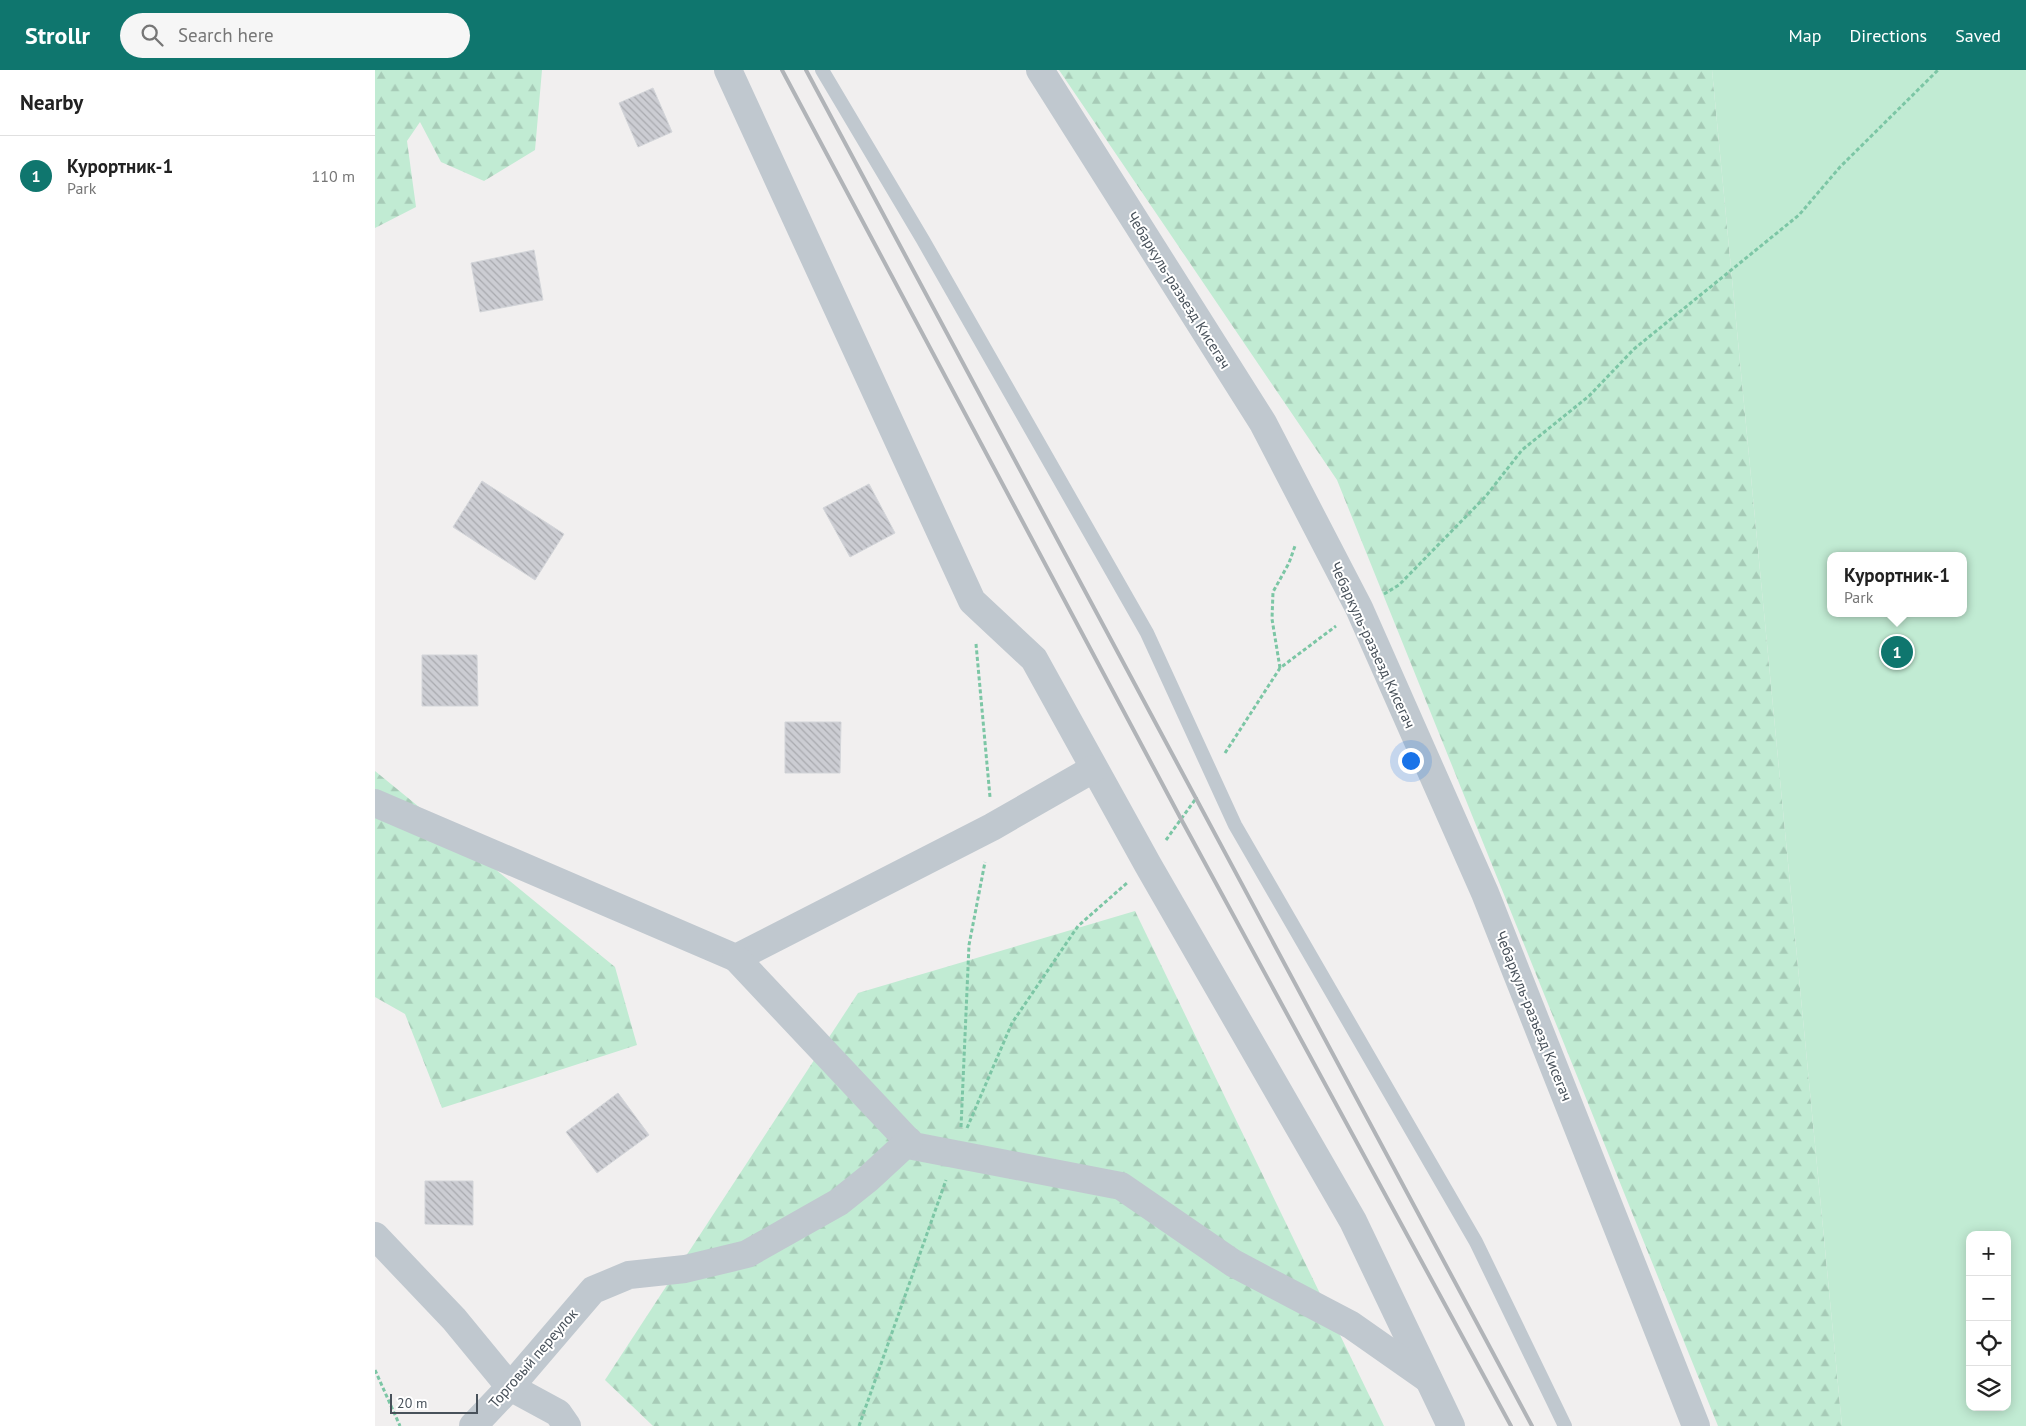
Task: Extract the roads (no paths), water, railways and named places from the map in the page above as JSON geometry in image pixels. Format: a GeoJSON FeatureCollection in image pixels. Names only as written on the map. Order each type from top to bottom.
{"type":"FeatureCollection","features":[{"type":"Feature","properties":{"kind":"street"},"geometry":{"type":"LineString","coordinates":[[729,70],[972,601],[1034,659],[1093,769],[1353,1221],[1451,1426]]}},
{"type":"Feature","properties":{"kind":"street","name":"Чебаркуль-разъезд Кисегач"},"geometry":{"type":"LineString","coordinates":[[1040,70],[1263,423],[1359,608],[1485,893],[1696,1426]]}},
{"type":"Feature","properties":{"kind":"street"},"geometry":{"type":"LineString","coordinates":[[736,958],[992,827],[1093,769]]}},
{"type":"Feature","properties":{"kind":"street"},"geometry":{"type":"LineString","coordinates":[[375,803],[736,958],[913,1146],[1121,1186],[1233,1263],[1351,1325],[1429,1380]]}},
{"type":"Feature","properties":{"kind":"street","name":"Торговый переулок"},"geometry":{"type":"LineString","coordinates":[[473,1426],[510,1387],[593,1290],[629,1275],[685,1269],[747,1254],[839,1202],[869,1178],[909,1141]]}},
{"type":"Feature","properties":{"kind":"street"},"geometry":{"type":"LineString","coordinates":[[375,1236],[454,1319],[510,1387],[558,1413],[567,1426]]}},
{"type":"Feature","properties":{"kind":"lane"},"geometry":{"type":"LineString","coordinates":[[822,70],[923,240],[1147,633],[1235,825],[1476,1242],[1565,1426]]}},
{"type":"Feature","properties":{"kind":"railway"},"geometry":{"type":"LineString","coordinates":[[782,70],[1181,819],[1511,1426]]}},
{"type":"Feature","properties":{"kind":"railway"},"geometry":{"type":"LineString","coordinates":[[806,70],[1532,1426]]}},
{"type":"Feature","properties":{"kind":"place","name":"Курортник-1"},"geometry":{"type":"Point","coordinates":[1897,652]}}]}
